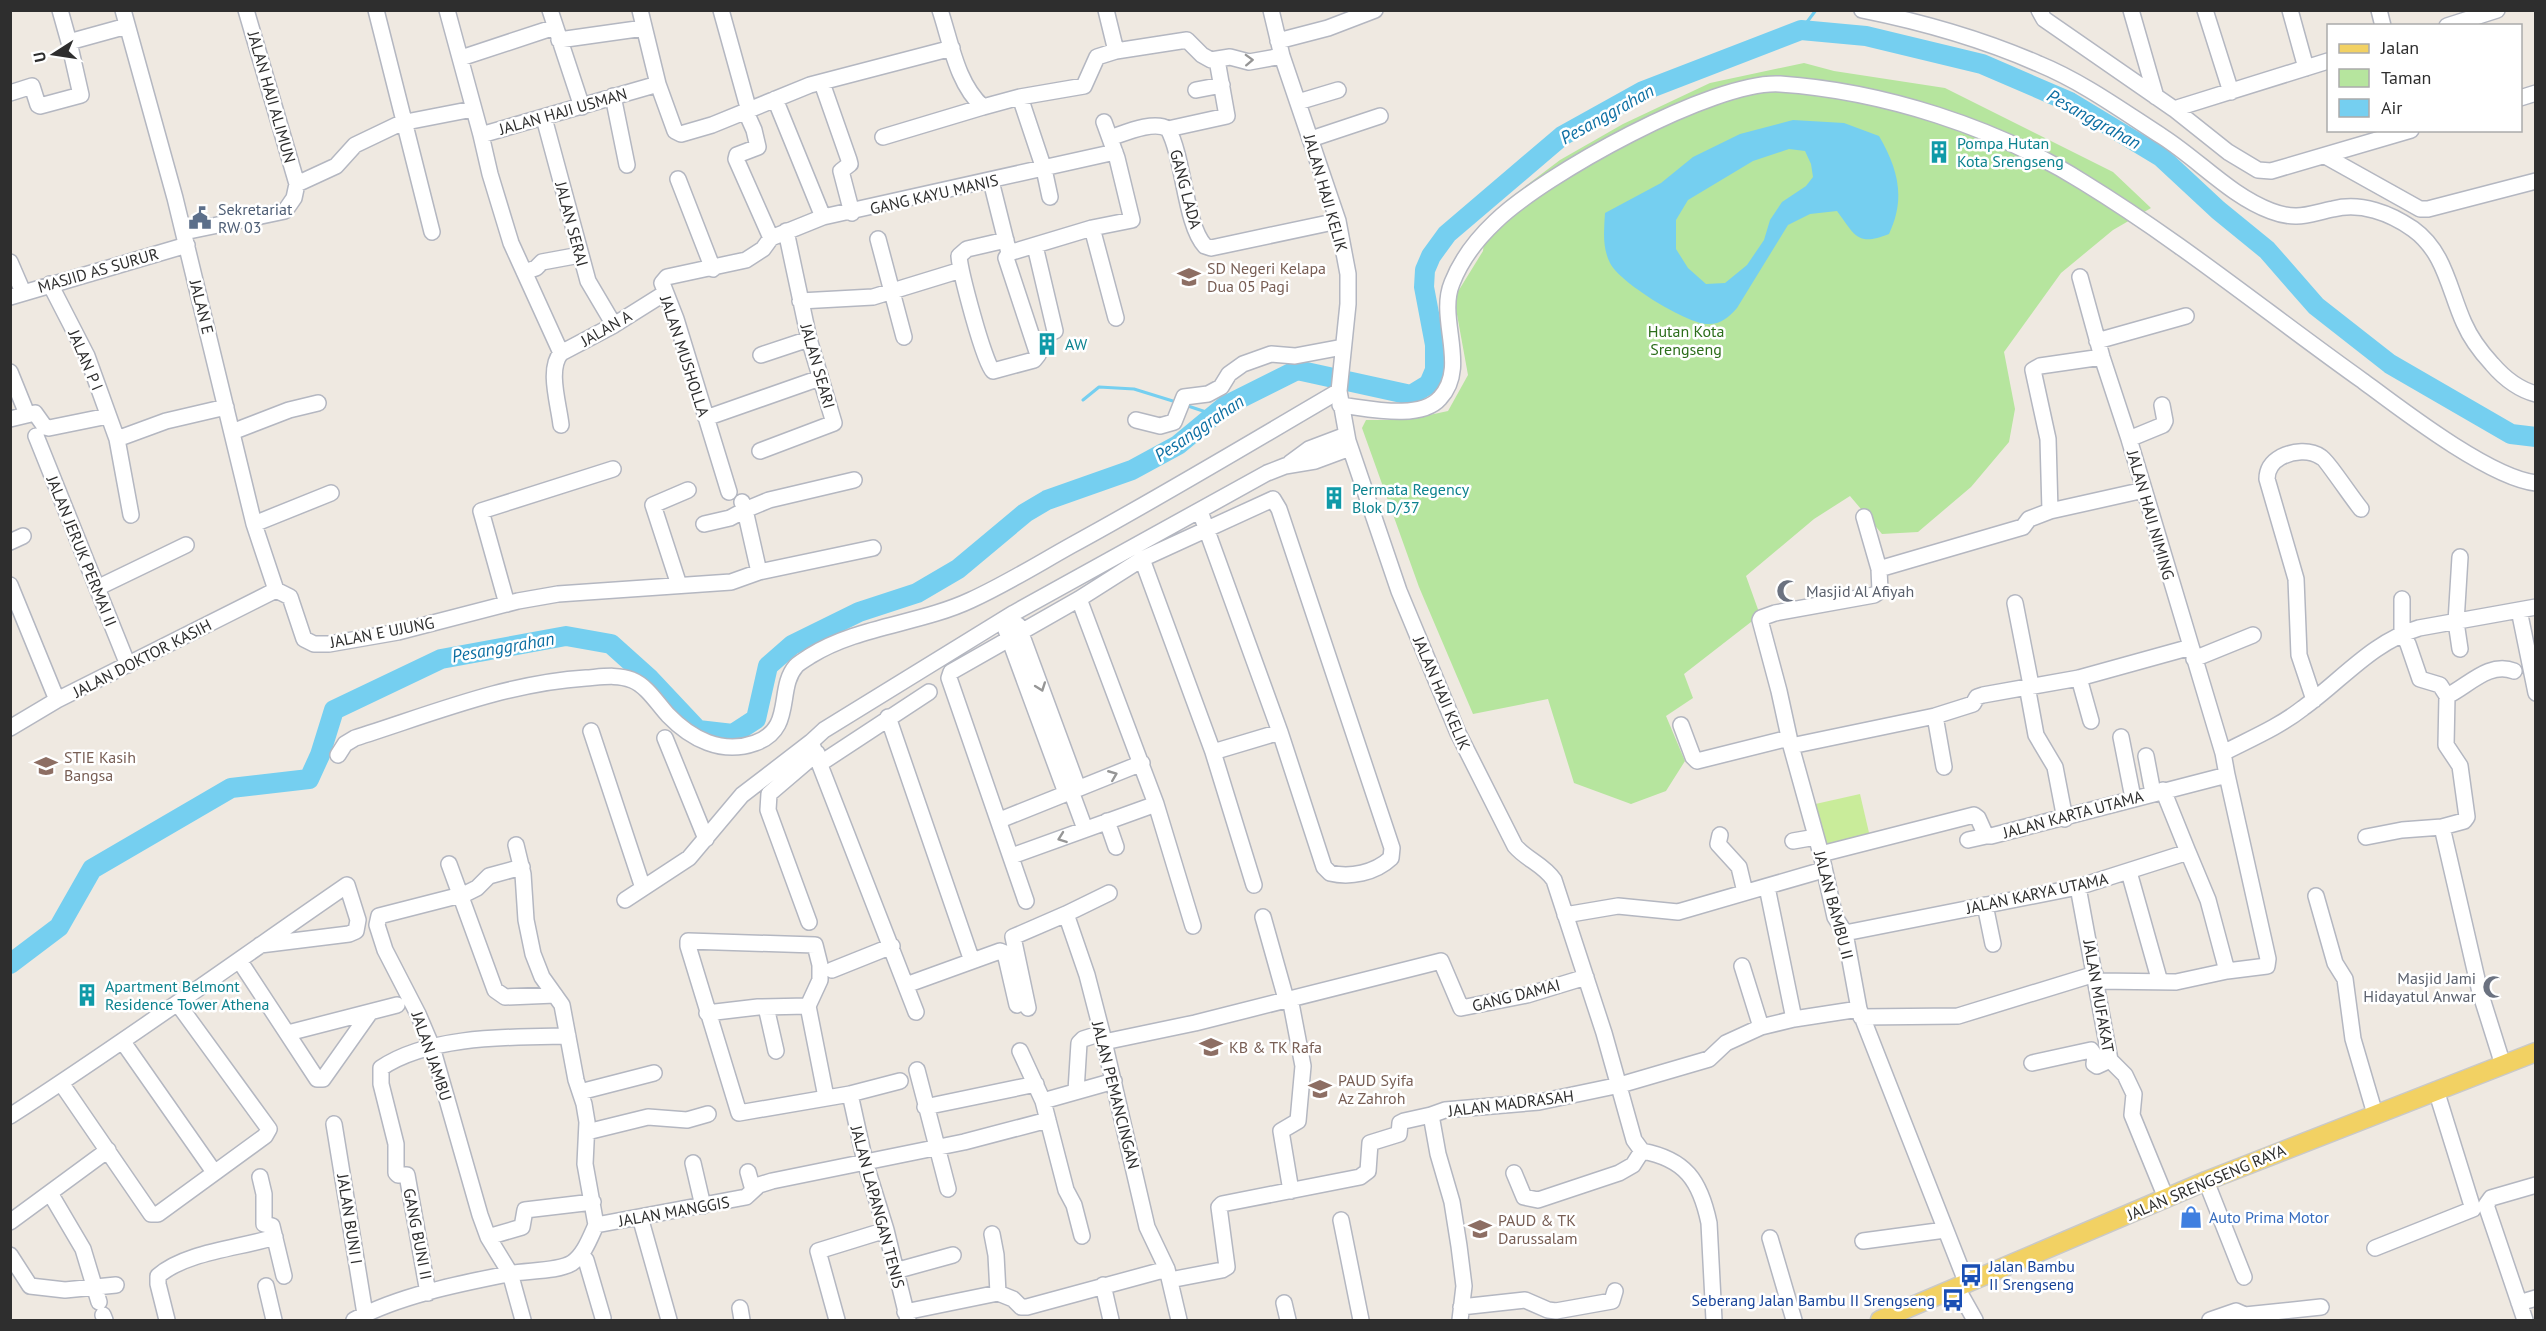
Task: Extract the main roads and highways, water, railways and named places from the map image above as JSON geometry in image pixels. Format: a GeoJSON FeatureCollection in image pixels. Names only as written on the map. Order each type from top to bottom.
{"type":"FeatureCollection","features":[{"type":"Feature","properties":{"kind":"main road","name":"JALAN SRENGSENG RAYA"},"geometry":{"type":"LineString","coordinates":[[1880,1320],[1903,1316],[1962,1286],[2206,1181],[2535,1052]]}},
{"type":"Feature","properties":{"kind":"water"},"geometry":{"type":"Polygon","coordinates":[[[1793,120],[1844,123],[1879,136],[1891,160],[1898,184],[1894,221],[1889,234],[1870,239],[1863,239],[1853,232],[1837,211],[1810,214],[1788,225],[1737,308],[1723,320],[1715,323],[1696,322],[1653,300],[1616,271],[1606,251],[1605,213],[1661,183],[1693,157],[1740,134],[1793,120]],[[1789,149],[1753,161],[1688,200],[1676,220],[1676,249],[1688,268],[1706,284],[1725,283],[1747,265],[1764,240],[1770,220],[1782,202],[1806,186],[1813,177],[1811,164],[1805,151],[1789,149]]]}},
{"type":"Feature","properties":{"kind":"waterway"},"geometry":{"type":"LineString","coordinates":[[1801,30],[1816,10]]}},
{"type":"Feature","properties":{"kind":"waterway","name":"Pesanggrahan"},"geometry":{"type":"LineString","coordinates":[[10,964],[59,927],[92,869],[231,788],[309,779],[320,755],[334,710],[441,659],[566,636],[611,644],[650,679],[698,730],[733,734],[756,719],[768,666],[792,645],[859,612],[917,593],[958,569],[1025,513],[1047,500],[1132,470],[1178,445],[1225,406],[1297,370],[1411,395],[1429,384],[1435,370],[1435,345],[1424,287],[1425,270],[1431,256],[1447,234],[1562,136],[1643,91],[1801,30],[1866,36],[1982,64],[2070,102],[2161,157],[2218,210],[2267,250],[2316,306],[2390,364],[2511,434],[2536,437]]}},
{"type":"Feature","properties":{"kind":"waterway"},"geometry":{"type":"LineString","coordinates":[[1083,400],[1099,387],[1134,389],[1176,402]]}},
{"type":"Feature","properties":{"kind":"waterway"},"geometry":{"type":"LineString","coordinates":[[1185,405],[1215,415]]}},
{"type":"Feature","properties":{"kind":"place","name":"Pompa Hutan Kota Srengseng"},"geometry":{"type":"Point","coordinates":[1939,152]}},
{"type":"Feature","properties":{"kind":"place","name":"Sekretariat RW 03"},"geometry":{"type":"Point","coordinates":[200,218]}},
{"type":"Feature","properties":{"kind":"place","name":"SD Negeri Kelapa Dua 05 Pagi"},"geometry":{"type":"Point","coordinates":[1189,277]}},
{"type":"Feature","properties":{"kind":"place","name":"AW"},"geometry":{"type":"Point","coordinates":[1047,344]}},
{"type":"Feature","properties":{"kind":"place","name":"Permata Regency Blok D/37"},"geometry":{"type":"Point","coordinates":[1334,498]}},
{"type":"Feature","properties":{"kind":"place","name":"Masjid Al Afiyah"},"geometry":{"type":"Point","coordinates":[1788,591]}},
{"type":"Feature","properties":{"kind":"place","name":"STIE Kasih Bangsa"},"geometry":{"type":"Point","coordinates":[46,766]}},
{"type":"Feature","properties":{"kind":"place","name":"Masjid Jami Hidayatul Anwar"},"geometry":{"type":"Point","coordinates":[2494,987]}},
{"type":"Feature","properties":{"kind":"place","name":"Apartment Belmont Residence Tower Athena"},"geometry":{"type":"Point","coordinates":[87,995]}},
{"type":"Feature","properties":{"kind":"place","name":"KB & TK Rafa"},"geometry":{"type":"Point","coordinates":[1211,1047]}},
{"type":"Feature","properties":{"kind":"place","name":"PAUD Syifa Az Zahroh"},"geometry":{"type":"Point","coordinates":[1320,1089]}},
{"type":"Feature","properties":{"kind":"place","name":"Auto Prima Motor"},"geometry":{"type":"Point","coordinates":[2191,1217]}},
{"type":"Feature","properties":{"kind":"place","name":"PAUD & TK Darussalam"},"geometry":{"type":"Point","coordinates":[1480,1229]}},
{"type":"Feature","properties":{"kind":"place","name":"Jalan Bambu II Srengseng"},"geometry":{"type":"Point","coordinates":[1971,1275]}},
{"type":"Feature","properties":{"kind":"place","name":"Seberang Jalan Bambu II Srengseng"},"geometry":{"type":"Point","coordinates":[1953,1300]}},
{"type":"Feature","properties":{"kind":"park label","name":"Hutan Kota Srengseng"},"geometry":{"type":"Point","coordinates":[1686,340]}}]}
